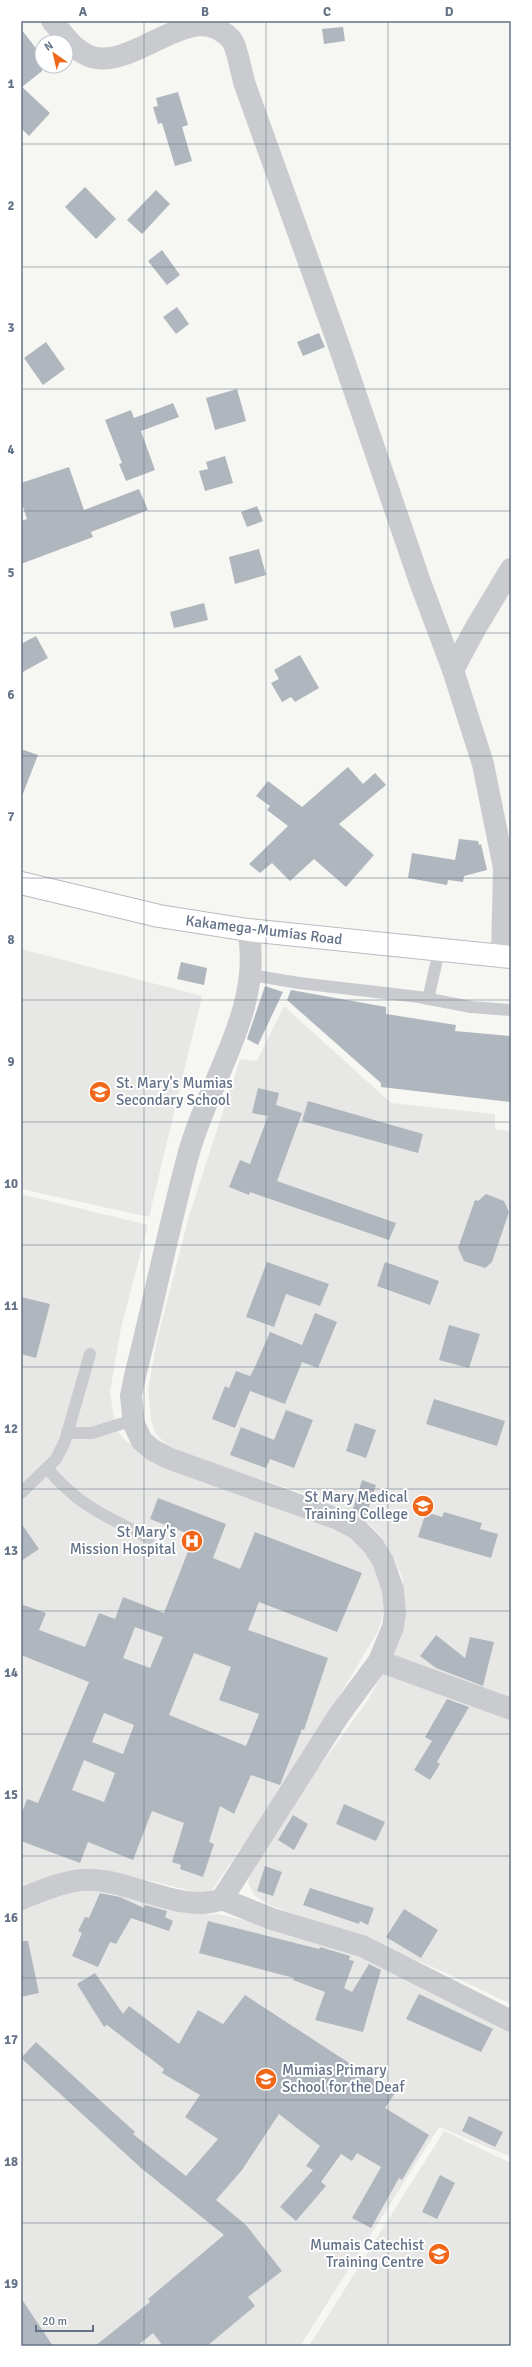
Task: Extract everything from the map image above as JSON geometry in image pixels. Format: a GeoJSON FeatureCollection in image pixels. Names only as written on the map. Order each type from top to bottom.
{"type":"FeatureCollection","features":[{"type":"Feature","properties":{"kind":"highway","name":"Kakamega-Mumias Road"},"geometry":{"type":"LineString","coordinates":[[21,883],[159,916],[248,930],[439,952],[506,957]]}},
{"type":"Feature","properties":{"kind":"street"},"geometry":{"type":"LineString","coordinates":[[52,21],[74,47],[99,59],[124,55],[166,36],[201,25],[225,28],[234,43],[244,86],[338,340],[420,582],[453,670],[483,764],[504,868],[506,957]]}},
{"type":"Feature","properties":{"kind":"street"},"geometry":{"type":"LineString","coordinates":[[453,670],[475,629],[511,569]]}},
{"type":"Feature","properties":{"kind":"street"},"geometry":{"type":"LineString","coordinates":[[21,1899],[61,1885],[94,1880],[137,1888],[196,1904],[210,1903],[222,1899],[338,1715],[379,1661],[393,1627],[395,1613],[393,1590],[383,1561],[366,1537],[357,1529],[338,1519],[168,1458],[142,1441],[133,1420],[131,1396],[135,1376],[190,1151],[211,1090],[235,1031],[251,974],[252,950],[248,930]]}},
{"type":"Feature","properties":{"kind":"street"},"geometry":{"type":"LineString","coordinates":[[379,1661],[511,1709]]}},
{"type":"Feature","properties":{"kind":"street"},"geometry":{"type":"LineString","coordinates":[[222,1899],[272,1919],[362,1946],[511,2020]]}},
{"type":"Feature","properties":{"kind":"lane"},"geometry":{"type":"LineString","coordinates":[[428,999],[439,952]]}},
{"type":"Feature","properties":{"kind":"lane"},"geometry":{"type":"LineString","coordinates":[[251,974],[299,984],[428,999],[471,1007],[511,1010]]}},
{"type":"Feature","properties":{"kind":"lane"},"geometry":{"type":"LineString","coordinates":[[21,1493],[48,1469],[56,1459],[67,1433],[90,1354]]}},
{"type":"Feature","properties":{"kind":"lane"},"geometry":{"type":"LineString","coordinates":[[67,1433],[92,1433],[133,1420]]}},
{"type":"Feature","properties":{"kind":"lane"},"geometry":{"type":"LineString","coordinates":[[48,1469],[62,1487],[84,1504],[149,1538]]}},
{"type":"Feature","properties":{"kind":"shaded area","name":"St. Mary's Mumias Secondary School"},"geometry":{"type":"Polygon","coordinates":[[[21,949],[202,996],[149,1217],[21,1189],[21,949]]]}},
{"type":"Feature","properties":{"kind":"shaded area","name":"St Mary Medical Training College"},"geometry":{"type":"Polygon","coordinates":[[[284,1006],[391,1103],[495,1114],[495,1129],[511,1131],[511,2004],[435,1968],[265,1903],[254,1895],[248,1883],[252,1867],[271,1833],[368,1700],[382,1674],[404,1604],[402,1577],[393,1556],[380,1535],[369,1524],[315,1497],[181,1453],[168,1446],[155,1433],[151,1420],[148,1390],[157,1340],[189,1216],[240,1059],[257,1061],[284,1006]]]}},
{"type":"Feature","properties":{"kind":"shaded area","name":"St Mary's Mission Hospital"},"geometry":{"type":"Polygon","coordinates":[[[21,1194],[148,1225],[121,1328],[110,1392],[114,1418],[119,1433],[125,1440],[135,1447],[338,1526],[376,1561],[386,1605],[378,1631],[300,1762],[212,1890],[204,1894],[102,1869],[58,1875],[21,1892],[21,1194]]]}},
{"type":"Feature","properties":{"kind":"shaded area","name":"Mumias Primary School for the Deaf"},"geometry":{"type":"Polygon","coordinates":[[[92,1885],[167,1901],[209,1915],[217,1914],[319,1937],[511,2031],[511,2157],[439,2127],[300,2346],[21,2346],[21,1907],[92,1885]]]}},
{"type":"Feature","properties":{"kind":"shaded area","name":"Mumais Catechist Training Centre"},"geometry":{"type":"Polygon","coordinates":[[[444,2131],[511,2163],[511,2346],[309,2346],[444,2131]]]}},
{"type":"Feature","properties":{"kind":"building"},"geometry":{"type":"Polygon","coordinates":[[[343,27],[345,41],[324,44],[322,29],[343,27]]]}},
{"type":"Feature","properties":{"kind":"building"},"geometry":{"type":"Polygon","coordinates":[[[21,29],[34,46],[34,74],[38,74],[22,87],[50,113],[29,136],[21,128],[21,29]]]}},
{"type":"Feature","properties":{"kind":"building"},"geometry":{"type":"Polygon","coordinates":[[[178,92],[188,125],[182,127],[192,161],[175,166],[162,123],[158,124],[153,107],[158,106],[156,98],[178,92]]]}},
{"type":"Feature","properties":{"kind":"building"},"geometry":{"type":"Polygon","coordinates":[[[85,187],[116,219],[96,239],[65,207],[85,187]]]}},
{"type":"Feature","properties":{"kind":"building"},"geometry":{"type":"Polygon","coordinates":[[[156,190],[170,204],[142,234],[127,220],[156,190]]]}},
{"type":"Feature","properties":{"kind":"building"},"geometry":{"type":"Polygon","coordinates":[[[162,250],[180,275],[167,285],[148,261],[162,250]]]}},
{"type":"Feature","properties":{"kind":"building"},"geometry":{"type":"Polygon","coordinates":[[[177,307],[189,324],[176,334],[163,317],[177,307]]]}},
{"type":"Feature","properties":{"kind":"building"},"geometry":{"type":"Polygon","coordinates":[[[319,333],[325,347],[303,356],[297,342],[319,333]]]}},
{"type":"Feature","properties":{"kind":"building"},"geometry":{"type":"Polygon","coordinates":[[[46,342],[65,369],[43,385],[24,358],[46,342]]]}},
{"type":"Feature","properties":{"kind":"building"},"geometry":{"type":"Polygon","coordinates":[[[237,389],[246,421],[215,430],[206,398],[237,389]]]}},
{"type":"Feature","properties":{"kind":"building"},"geometry":{"type":"Polygon","coordinates":[[[173,403],[179,417],[141,431],[155,470],[126,481],[119,464],[122,463],[105,420],[131,410],[134,418],[173,403]]]}},
{"type":"Feature","properties":{"kind":"building"},"geometry":{"type":"Polygon","coordinates":[[[225,456],[233,483],[205,491],[199,471],[208,469],[206,462],[225,456]]]}},
{"type":"Feature","properties":{"kind":"building"},"geometry":{"type":"Polygon","coordinates":[[[69,467],[84,510],[139,489],[148,510],[91,532],[93,537],[21,564],[21,521],[27,519],[21,501],[21,483],[69,467]]]}},
{"type":"Feature","properties":{"kind":"building"},"geometry":{"type":"Polygon","coordinates":[[[257,506],[263,521],[247,527],[241,512],[257,506]]]}},
{"type":"Feature","properties":{"kind":"building"},"geometry":{"type":"Polygon","coordinates":[[[259,549],[266,575],[235,584],[229,557],[259,549]]]}},
{"type":"Feature","properties":{"kind":"building"},"geometry":{"type":"Polygon","coordinates":[[[204,603],[208,620],[174,628],[170,612],[204,603]]]}},
{"type":"Feature","properties":{"kind":"building"},"geometry":{"type":"Polygon","coordinates":[[[36,636],[48,658],[21,673],[21,644],[36,636]]]}},
{"type":"Feature","properties":{"kind":"building"},"geometry":{"type":"Polygon","coordinates":[[[300,655],[319,688],[295,702],[291,697],[282,702],[271,683],[279,679],[274,670],[300,655]]]}},
{"type":"Feature","properties":{"kind":"building"},"geometry":{"type":"Polygon","coordinates":[[[21,749],[38,755],[22,796],[21,796],[21,749]]]}},
{"type":"Feature","properties":{"kind":"building"},"geometry":{"type":"Polygon","coordinates":[[[348,767],[363,784],[375,773],[386,785],[339,824],[374,855],[346,887],[314,859],[290,881],[272,863],[260,873],[249,864],[288,826],[267,810],[270,806],[256,796],[268,781],[302,807],[348,767]]]}},
{"type":"Feature","properties":{"kind":"building"},"geometry":{"type":"Polygon","coordinates":[[[459,839],[478,841],[479,845],[481,844],[487,870],[464,876],[463,882],[448,880],[447,885],[408,878],[412,853],[455,860],[459,839]]]}},
{"type":"Feature","properties":{"kind":"building"},"geometry":{"type":"Polygon","coordinates":[[[181,962],[207,968],[204,985],[177,979],[181,962]]]}},
{"type":"Feature","properties":{"kind":"building"},"geometry":{"type":"Polygon","coordinates":[[[265,986],[283,992],[258,1045],[247,1039],[265,986]]]}},
{"type":"Feature","properties":{"kind":"building"},"geometry":{"type":"Polygon","coordinates":[[[291,990],[386,1007],[386,1014],[456,1025],[455,1031],[511,1036],[511,1102],[381,1087],[381,1083],[287,1000],[291,990]]]}},
{"type":"Feature","properties":{"kind":"building"},"geometry":{"type":"Polygon","coordinates":[[[258,1088],[279,1093],[276,1105],[302,1113],[277,1181],[396,1223],[389,1240],[250,1192],[249,1195],[229,1187],[240,1160],[250,1164],[268,1116],[252,1113],[258,1088]]]}},
{"type":"Feature","properties":{"kind":"building"},"geometry":{"type":"Polygon","coordinates":[[[308,1101],[423,1134],[418,1153],[302,1121],[308,1101]]]}},
{"type":"Feature","properties":{"kind":"building"},"geometry":{"type":"Polygon","coordinates":[[[486,1194],[504,1201],[509,1212],[492,1262],[485,1268],[464,1261],[458,1248],[475,1200],[478,1201],[486,1194]]]}},
{"type":"Feature","properties":{"kind":"building"},"geometry":{"type":"Polygon","coordinates":[[[267,1262],[329,1284],[320,1306],[286,1294],[274,1327],[246,1317],[267,1262]]]}},
{"type":"Feature","properties":{"kind":"building"},"geometry":{"type":"Polygon","coordinates":[[[385,1262],[439,1281],[430,1305],[377,1286],[385,1262]]]}},
{"type":"Feature","properties":{"kind":"building"},"geometry":{"type":"Polygon","coordinates":[[[21,1297],[50,1304],[36,1358],[21,1354],[21,1297]]]}},
{"type":"Feature","properties":{"kind":"building"},"geometry":{"type":"Polygon","coordinates":[[[315,1313],[337,1322],[318,1368],[302,1362],[285,1404],[250,1391],[235,1428],[212,1419],[225,1386],[229,1388],[236,1371],[250,1376],[270,1332],[302,1345],[315,1313]]]}},
{"type":"Feature","properties":{"kind":"building"},"geometry":{"type":"Polygon","coordinates":[[[449,1325],[480,1334],[469,1368],[439,1360],[449,1325]]]}},
{"type":"Feature","properties":{"kind":"building"},"geometry":{"type":"Polygon","coordinates":[[[434,1399],[505,1421],[497,1446],[426,1424],[434,1399]]]}},
{"type":"Feature","properties":{"kind":"building"},"geometry":{"type":"Polygon","coordinates":[[[286,1410],[313,1420],[294,1468],[270,1459],[266,1468],[230,1455],[241,1427],[274,1440],[286,1410]]]}},
{"type":"Feature","properties":{"kind":"building"},"geometry":{"type":"Polygon","coordinates":[[[355,1423],[376,1430],[366,1458],[346,1451],[355,1423]]]}},
{"type":"Feature","properties":{"kind":"building"},"geometry":{"type":"Polygon","coordinates":[[[362,1480],[376,1485],[366,1516],[352,1512],[362,1480]]]}},
{"type":"Feature","properties":{"kind":"building"},"geometry":{"type":"Polygon","coordinates":[[[158,1498],[226,1524],[213,1558],[240,1569],[255,1532],[362,1573],[337,1632],[259,1602],[248,1630],[328,1658],[304,1730],[302,1729],[280,1785],[251,1775],[234,1814],[220,1806],[209,1842],[214,1844],[203,1877],[180,1869],[181,1865],[172,1862],[184,1823],[152,1811],[133,1860],[88,1842],[80,1863],[21,1841],[21,1815],[27,1799],[38,1803],[89,1682],[21,1655],[21,1604],[46,1613],[39,1630],[85,1647],[99,1613],[115,1619],[123,1597],[164,1613],[194,1536],[150,1519],[158,1498]],[[135,1627],[123,1658],[150,1668],[163,1637],[135,1627]],[[194,1653],[169,1715],[246,1746],[259,1714],[219,1700],[231,1667],[194,1653]],[[104,1713],[92,1742],[123,1754],[134,1725],[104,1713]],[[84,1760],[72,1790],[104,1802],[115,1773],[84,1760]]]}},
{"type":"Feature","properties":{"kind":"building"},"geometry":{"type":"Polygon","coordinates":[[[426,1512],[442,1517],[444,1512],[482,1523],[480,1529],[498,1534],[491,1558],[418,1537],[426,1512]]]}},
{"type":"Feature","properties":{"kind":"building"},"geometry":{"type":"Polygon","coordinates":[[[21,1523],[39,1549],[21,1561],[21,1523]]]}},
{"type":"Feature","properties":{"kind":"building"},"geometry":{"type":"Polygon","coordinates":[[[436,1635],[465,1658],[470,1637],[494,1642],[483,1686],[436,1668],[420,1656],[436,1635]]]}},
{"type":"Feature","properties":{"kind":"building"},"geometry":{"type":"Polygon","coordinates":[[[447,1699],[469,1707],[437,1762],[440,1764],[430,1780],[414,1770],[432,1741],[425,1737],[447,1699]]]}},
{"type":"Feature","properties":{"kind":"building"},"geometry":{"type":"Polygon","coordinates":[[[344,1804],[385,1822],[376,1841],[336,1824],[344,1804]]]}},
{"type":"Feature","properties":{"kind":"building"},"geometry":{"type":"Polygon","coordinates":[[[293,1815],[308,1824],[294,1850],[278,1840],[293,1815]]]}},
{"type":"Feature","properties":{"kind":"building"},"geometry":{"type":"Polygon","coordinates":[[[265,1866],[282,1872],[273,1896],[257,1891],[265,1866]]]}},
{"type":"Feature","properties":{"kind":"building"},"geometry":{"type":"Polygon","coordinates":[[[310,1888],[374,1908],[368,1925],[360,1921],[359,1924],[303,1905],[310,1888]]]}},
{"type":"Feature","properties":{"kind":"building"},"geometry":{"type":"Polygon","coordinates":[[[100,1893],[120,1897],[144,1908],[145,1905],[167,1911],[165,1917],[173,1921],[169,1931],[131,1918],[116,1944],[110,1942],[98,1967],[72,1956],[82,1933],[78,1931],[85,1917],[89,1918],[100,1893]]]}},
{"type":"Feature","properties":{"kind":"building"},"geometry":{"type":"Polygon","coordinates":[[[404,1909],[438,1930],[421,1958],[386,1937],[404,1909]]]}},
{"type":"Feature","properties":{"kind":"building"},"geometry":{"type":"Polygon","coordinates":[[[208,1921],[319,1949],[320,1947],[350,1956],[349,1960],[354,1961],[344,1988],[352,1992],[369,1964],[381,1970],[363,2032],[315,2020],[325,1992],[293,1980],[294,1978],[199,1953],[208,1921]]]}},
{"type":"Feature","properties":{"kind":"building"},"geometry":{"type":"Polygon","coordinates":[[[21,1941],[28,1941],[39,1993],[21,1997],[21,1941]]]}},
{"type":"Feature","properties":{"kind":"building"},"geometry":{"type":"Polygon","coordinates":[[[95,1973],[123,2014],[129,2006],[179,2044],[198,2010],[223,2024],[245,1995],[395,2093],[385,2108],[429,2135],[402,2180],[399,2178],[371,2228],[352,2218],[381,2167],[357,2153],[352,2161],[341,2154],[321,2182],[326,2186],[296,2221],[280,2207],[313,2170],[306,2166],[320,2146],[279,2114],[242,2170],[216,2200],[246,2225],[282,2271],[248,2297],[255,2306],[207,2346],[163,2346],[153,2333],[137,2346],[95,2346],[150,2302],[148,2299],[224,2235],[141,2168],[21,2058],[36,2042],[135,2132],[133,2134],[186,2176],[218,2139],[185,2117],[200,2095],[162,2073],[164,2069],[107,2025],[104,2027],[77,1984],[95,1973]]]}},
{"type":"Feature","properties":{"kind":"building"},"geometry":{"type":"Polygon","coordinates":[[[419,1994],[493,2029],[481,2052],[406,2019],[419,1994]]]}},
{"type":"Feature","properties":{"kind":"building"},"geometry":{"type":"Polygon","coordinates":[[[469,2116],[503,2132],[495,2147],[462,2131],[469,2116]]]}},
{"type":"Feature","properties":{"kind":"building"},"geometry":{"type":"Polygon","coordinates":[[[440,2175],[455,2183],[437,2219],[422,2212],[440,2175]]]}},
{"type":"Feature","properties":{"kind":"building"},"geometry":{"type":"Polygon","coordinates":[[[21,2298],[53,2346],[21,2346],[21,2298]]]}},
{"type":"Feature","properties":{"kind":"place","name":"St. Mary's Mumias Secondary School"},"geometry":{"type":"Point","coordinates":[100,1092]}},
{"type":"Feature","properties":{"kind":"place","name":"St Mary Medical Training College"},"geometry":{"type":"Point","coordinates":[423,1506]}},
{"type":"Feature","properties":{"kind":"place","name":"St Mary's Mission Hospital"},"geometry":{"type":"Point","coordinates":[192,1541]}},
{"type":"Feature","properties":{"kind":"place","name":"Mumias Primary School for the Deaf"},"geometry":{"type":"Point","coordinates":[266,2079]}},
{"type":"Feature","properties":{"kind":"place","name":"Mumais Catechist Training Centre"},"geometry":{"type":"Point","coordinates":[439,2254]}}]}
